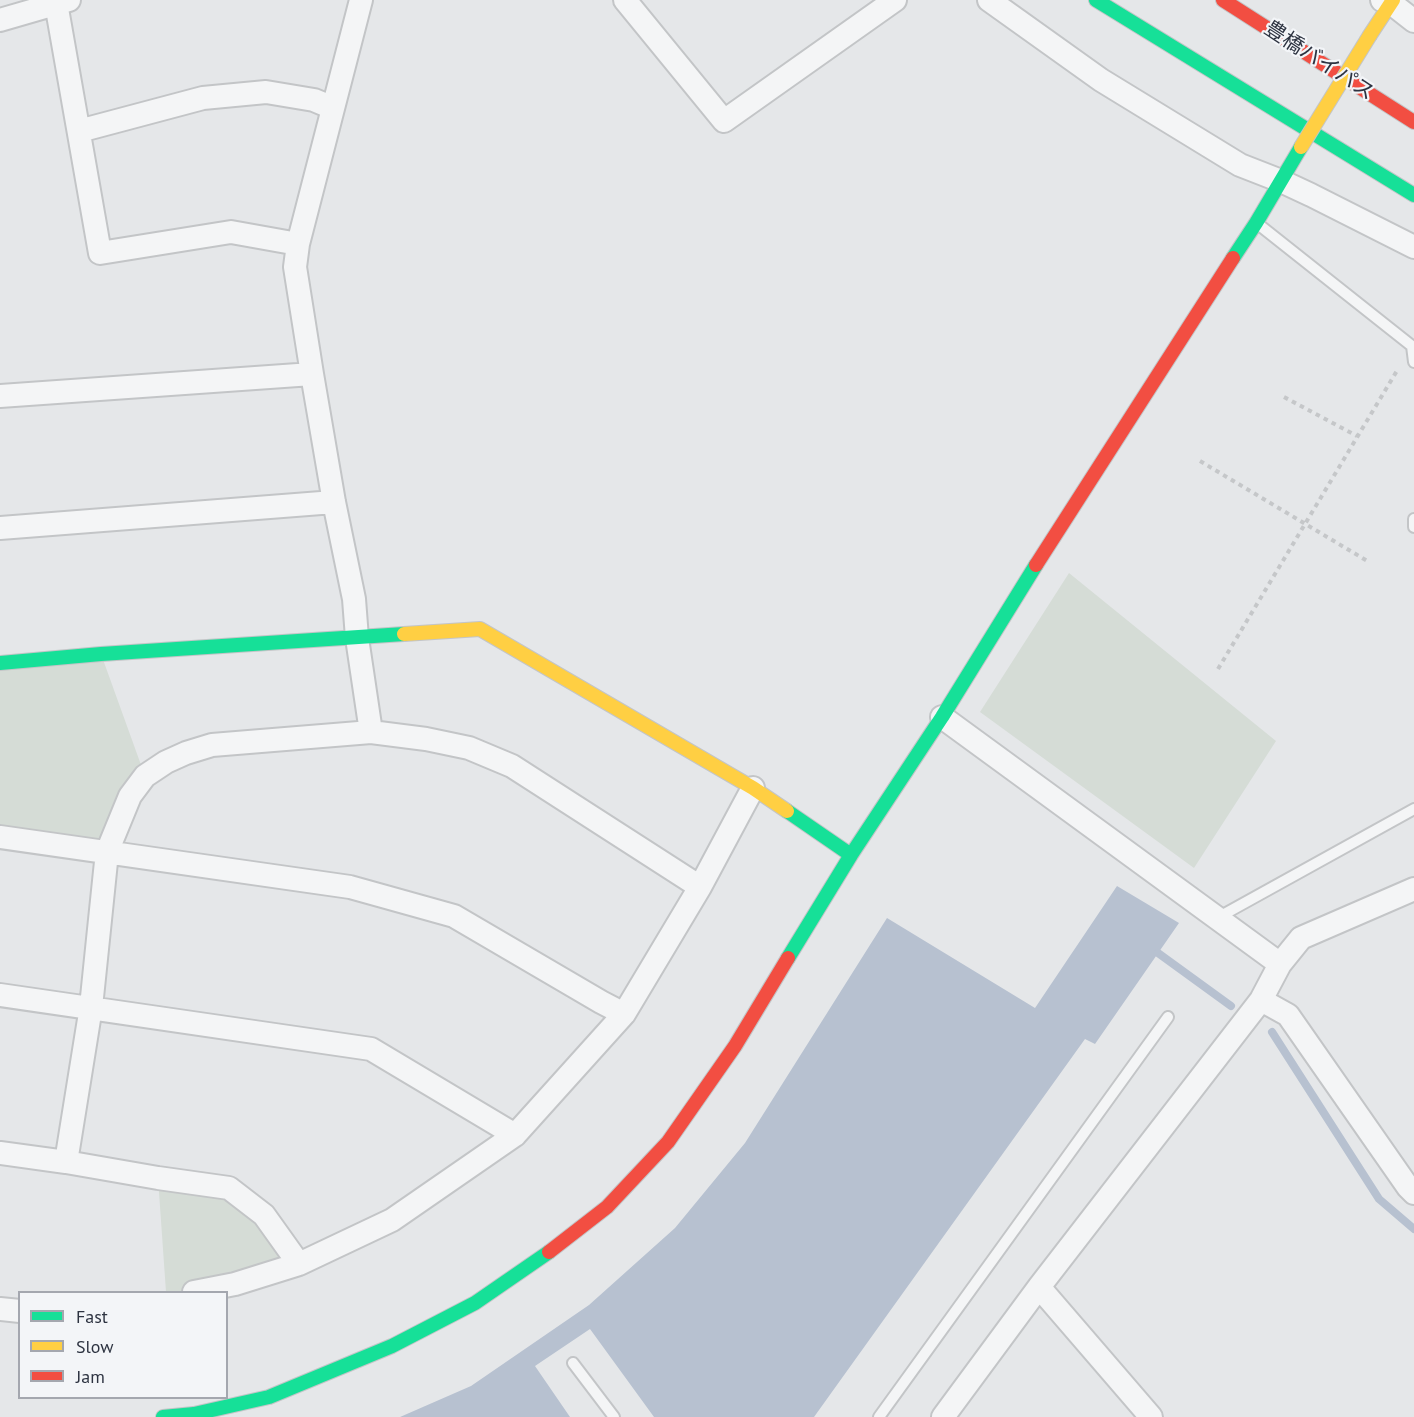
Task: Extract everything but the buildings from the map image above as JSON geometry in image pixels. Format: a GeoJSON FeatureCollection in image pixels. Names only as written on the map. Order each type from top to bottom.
{"type":"FeatureCollection","features":[{"type":"Feature","properties":{"kind":"main road"},"geometry":{"type":"LineString","coordinates":[[1096,0],[1414,195]]}},
{"type":"Feature","properties":{"kind":"main road","name":"豊橋バイパス"},"geometry":{"type":"LineString","coordinates":[[1223,0],[1414,122]]}},
{"type":"Feature","properties":{"kind":"main road"},"geometry":{"type":"LineString","coordinates":[[163,1417],[194,1414],[269,1397],[392,1346],[476,1303],[561,1244],[607,1207],[668,1142],[735,1046],[851,855],[942,717],[1046,549],[1256,223],[1388,1]]}},
{"type":"Feature","properties":{"kind":"main road"},"geometry":{"type":"LineString","coordinates":[[0,663],[100,654],[480,629],[753,788],[851,855]]}},
{"type":"Feature","properties":{"kind":"street"},"geometry":{"type":"LineString","coordinates":[[361,0],[298,244],[295,267],[334,502],[354,599],[357,638],[371,732]]}},
{"type":"Feature","properties":{"kind":"street"},"geometry":{"type":"LineString","coordinates":[[625,0],[724,121],[895,0]]}},
{"type":"Feature","properties":{"kind":"street"},"geometry":{"type":"LineString","coordinates":[[989,0],[1101,80],[1240,165],[1281,181],[1414,247]]}},
{"type":"Feature","properties":{"kind":"street"},"geometry":{"type":"LineString","coordinates":[[1388,1],[1414,21]]}},
{"type":"Feature","properties":{"kind":"street"},"geometry":{"type":"LineString","coordinates":[[0,20],[63,2],[79,131],[100,253],[231,232],[298,244]]}},
{"type":"Feature","properties":{"kind":"street"},"geometry":{"type":"LineString","coordinates":[[79,131],[203,98],[266,92],[314,100],[333,108]]}},
{"type":"Feature","properties":{"kind":"street"},"geometry":{"type":"LineString","coordinates":[[0,396],[312,374]]}},
{"type":"Feature","properties":{"kind":"street"},"geometry":{"type":"LineString","coordinates":[[0,528],[334,502]]}},
{"type":"Feature","properties":{"kind":"street"},"geometry":{"type":"LineString","coordinates":[[942,717],[1280,964]]}},
{"type":"Feature","properties":{"kind":"street"},"geometry":{"type":"LineString","coordinates":[[66,1162],[91,1007],[107,852],[130,796],[146,776],[166,762],[186,753],[212,745],[371,732],[426,739],[470,748],[512,766],[700,886]]}},
{"type":"Feature","properties":{"kind":"street"},"geometry":{"type":"LineString","coordinates":[[203,1291],[236,1284],[299,1264],[392,1220],[515,1135],[624,1014],[700,886],[753,788]]}},
{"type":"Feature","properties":{"kind":"street"},"geometry":{"type":"LineString","coordinates":[[0,837],[350,886],[454,916],[624,1014]]}},
{"type":"Feature","properties":{"kind":"street"},"geometry":{"type":"LineString","coordinates":[[943,1417],[1039,1287],[1261,1000],[1280,964],[1301,938],[1414,889]]}},
{"type":"Feature","properties":{"kind":"street"},"geometry":{"type":"LineString","coordinates":[[0,995],[371,1049],[515,1135]]}},
{"type":"Feature","properties":{"kind":"street"},"geometry":{"type":"LineString","coordinates":[[1261,1000],[1288,1016],[1414,1193]]}},
{"type":"Feature","properties":{"kind":"street"},"geometry":{"type":"LineString","coordinates":[[0,1153],[229,1188],[264,1215],[299,1264]]}},
{"type":"Feature","properties":{"kind":"street"},"geometry":{"type":"LineString","coordinates":[[1039,1287],[1151,1417]]}},
{"type":"Feature","properties":{"kind":"street"},"geometry":{"type":"LineString","coordinates":[[0,1310],[18,1311]]}},
{"type":"Feature","properties":{"kind":"lane"},"geometry":{"type":"LineString","coordinates":[[1256,223],[1412,346],[1414,362]]}},
{"type":"Feature","properties":{"kind":"lane"},"geometry":{"type":"LineString","coordinates":[[1414,519],[1414,527]]}},
{"type":"Feature","properties":{"kind":"lane"},"geometry":{"type":"LineString","coordinates":[[1217,918],[1414,809]]}},
{"type":"Feature","properties":{"kind":"lane"},"geometry":{"type":"LineString","coordinates":[[879,1417],[1168,1017]]}},
{"type":"Feature","properties":{"kind":"lane"},"geometry":{"type":"LineString","coordinates":[[573,1363],[614,1417]]}},
{"type":"Feature","properties":{"kind":"path"},"geometry":{"type":"LineString","coordinates":[[1218,669],[1412,346]]}},
{"type":"Feature","properties":{"kind":"path"},"geometry":{"type":"LineString","coordinates":[[1284,397],[1358,436]]}},
{"type":"Feature","properties":{"kind":"path"},"geometry":{"type":"LineString","coordinates":[[1200,461],[1369,562]]}},
{"type":"Feature","properties":{"kind":"shaded area"},"geometry":{"type":"Polygon","coordinates":[[[1069,573],[1276,741],[1194,868],[980,712],[1069,573]]]}},
{"type":"Feature","properties":{"kind":"shaded area"},"geometry":{"type":"Polygon","coordinates":[[[101,654],[145,776],[107,852],[0,837],[0,663],[101,654]]]}},
{"type":"Feature","properties":{"kind":"shaded area"},"geometry":{"type":"Polygon","coordinates":[[[158,1178],[229,1188],[299,1264],[198,1291],[166,1291],[158,1178]]]}},
{"type":"Feature","properties":{"kind":"water"},"geometry":{"type":"Polygon","coordinates":[[[1117,886],[1179,923],[1095,1044],[1085,1039],[814,1417],[654,1417],[590,1329],[535,1366],[570,1417],[400,1417],[471,1386],[589,1305],[675,1228],[745,1143],[887,918],[1035,1008],[1117,886]]]}},
{"type":"Feature","properties":{"kind":"waterway"},"geometry":{"type":"LineString","coordinates":[[1158,953],[1231,1006]]}},
{"type":"Feature","properties":{"kind":"waterway"},"geometry":{"type":"LineString","coordinates":[[1272,1032],[1379,1199],[1414,1229]]}},
{"type":"Feature","properties":{"kind":"traffic: fast"},"geometry":{"type":"LineString","coordinates":[[1096,0],[1414,195]]}},
{"type":"Feature","properties":{"kind":"traffic: fast"},"geometry":{"type":"LineString","coordinates":[[1233,258],[1301,147]]}},
{"type":"Feature","properties":{"kind":"traffic: fast"},"geometry":{"type":"LineString","coordinates":[[788,958],[1036,565]]}},
{"type":"Feature","properties":{"kind":"traffic: fast"},"geometry":{"type":"LineString","coordinates":[[0,663],[404,634]]}},
{"type":"Feature","properties":{"kind":"traffic: fast"},"geometry":{"type":"LineString","coordinates":[[787,811],[851,855]]}},
{"type":"Feature","properties":{"kind":"traffic: fast"},"geometry":{"type":"LineString","coordinates":[[163,1417],[194,1414],[269,1397],[392,1346],[475,1303],[549,1252]]}},
{"type":"Feature","properties":{"kind":"traffic: slow"},"geometry":{"type":"LineString","coordinates":[[1370,35],[1393,0]]}},
{"type":"Feature","properties":{"kind":"traffic: slow"},"geometry":{"type":"LineString","coordinates":[[1301,147],[1370,35]]}},
{"type":"Feature","properties":{"kind":"traffic: slow"},"geometry":{"type":"LineString","coordinates":[[404,634],[480,629],[753,788],[787,811]]}},
{"type":"Feature","properties":{"kind":"traffic: jam"},"geometry":{"type":"LineString","coordinates":[[1223,0],[1414,122]]}},
{"type":"Feature","properties":{"kind":"traffic: jam"},"geometry":{"type":"LineString","coordinates":[[1036,565],[1233,258]]}},
{"type":"Feature","properties":{"kind":"traffic: jam"},"geometry":{"type":"LineString","coordinates":[[549,1252],[607,1207],[668,1142],[735,1046],[788,958]]}}]}
